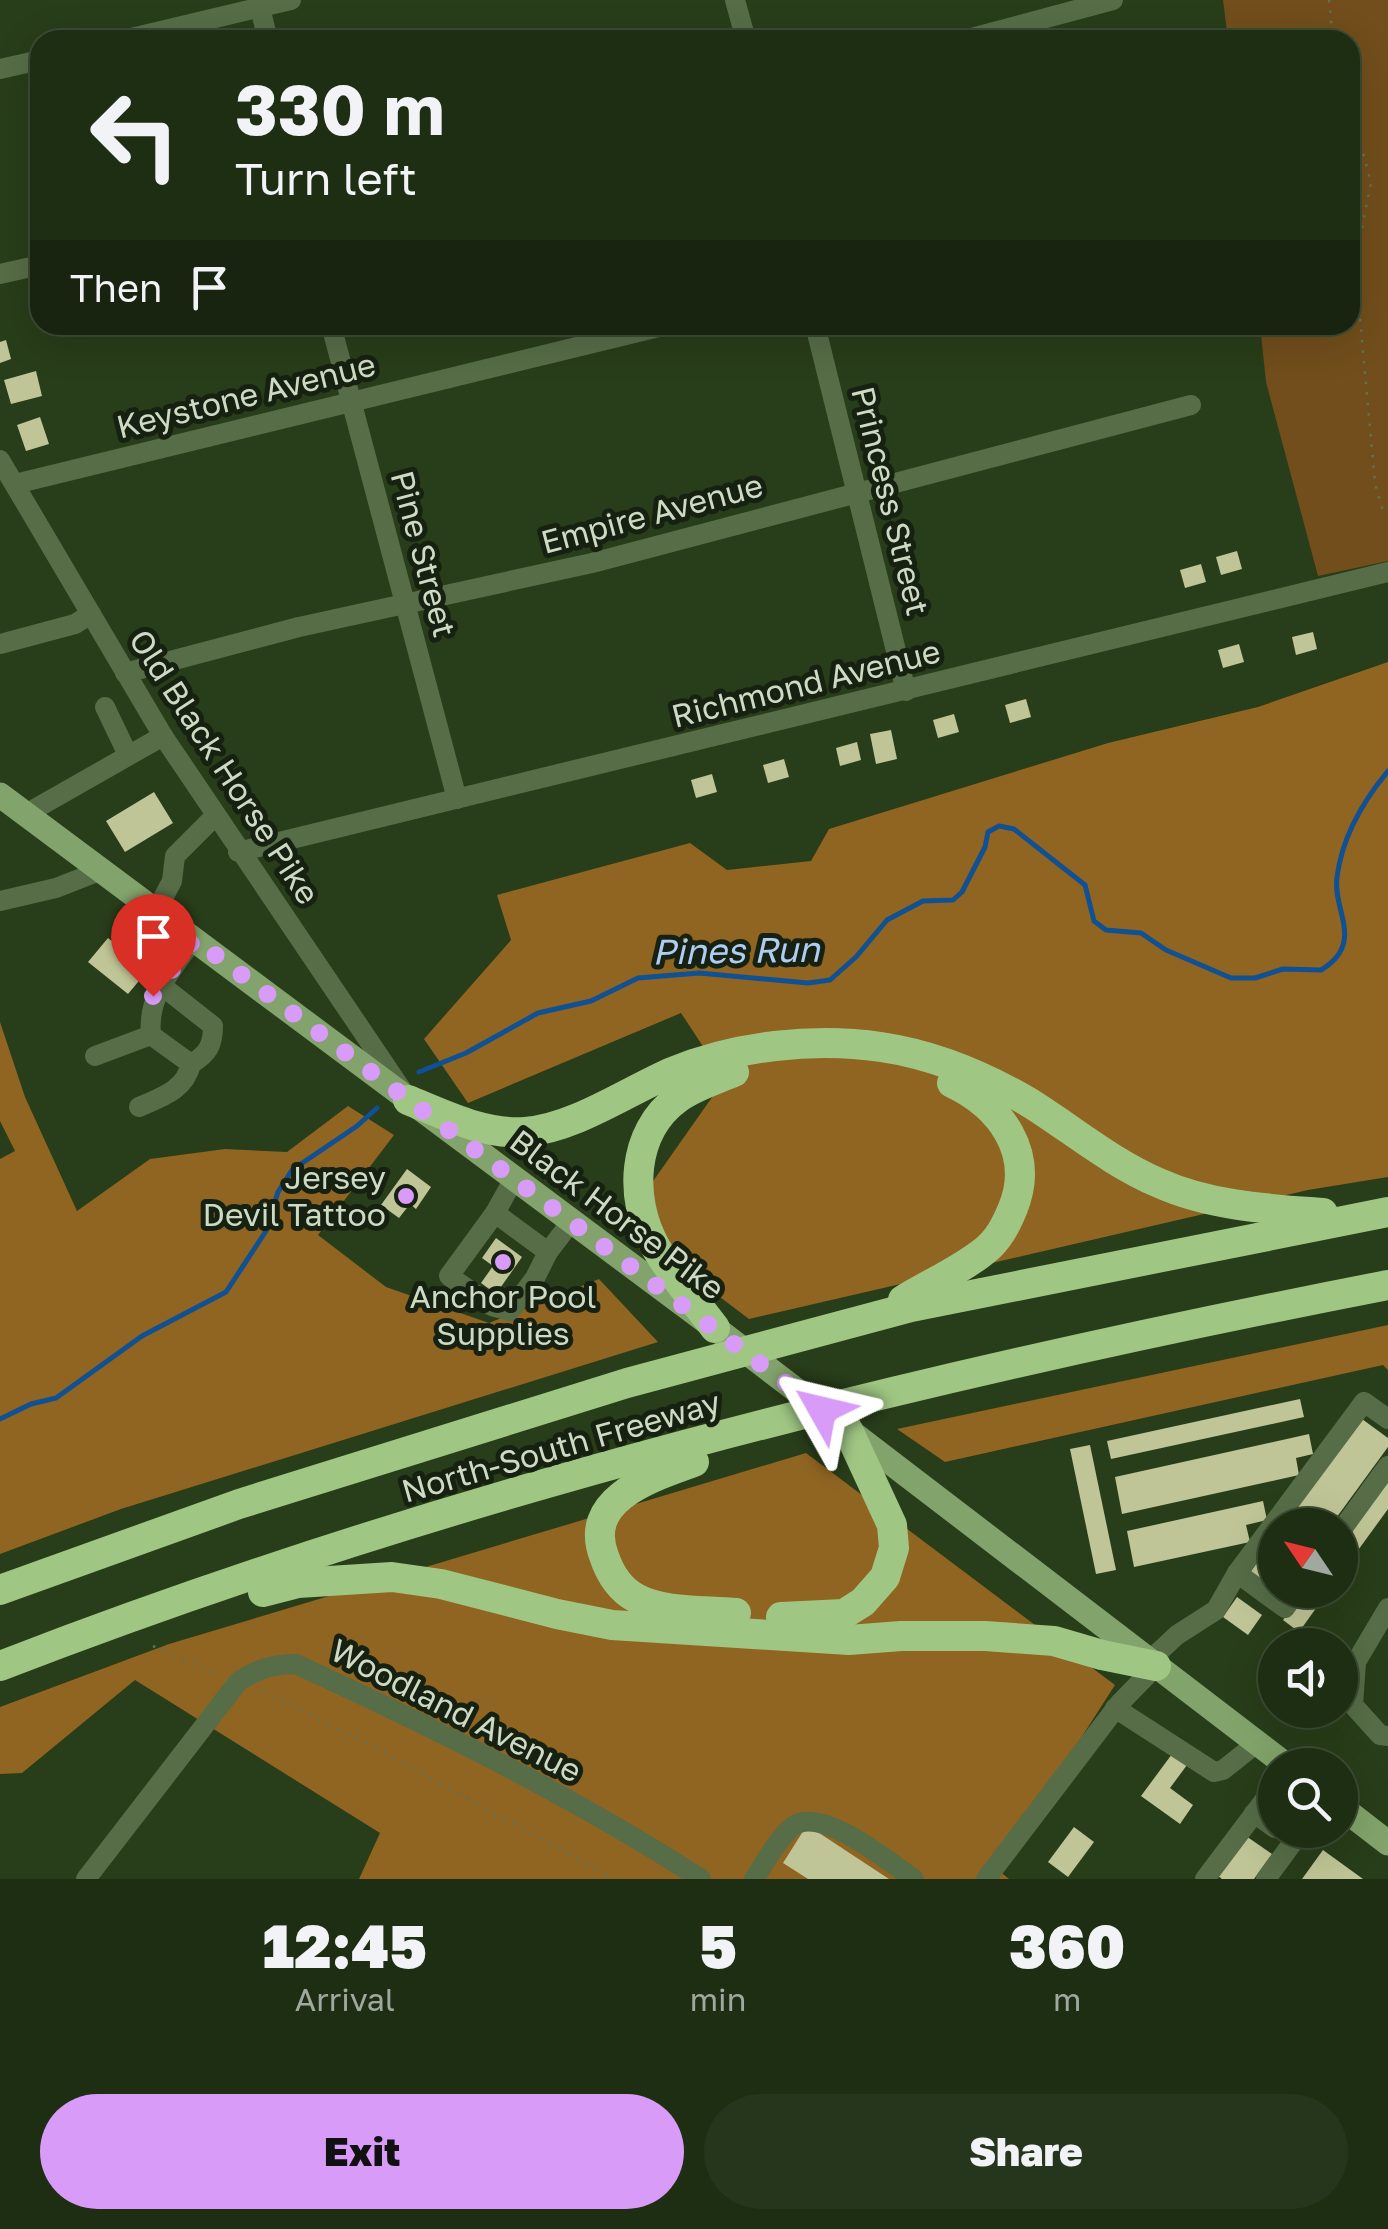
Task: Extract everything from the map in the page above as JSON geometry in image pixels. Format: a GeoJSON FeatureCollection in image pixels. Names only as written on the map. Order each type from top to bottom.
{"type":"FeatureCollection","features":[{"type":"Feature","properties":{"kind":"highway"},"geometry":{"type":"LineString","coordinates":[[408,1100],[496,1131],[527,1132],[560,1124],[676,1071],[732,1053],[827,1044],[879,1047],[927,1056],[979,1075],[1129,1168],[1199,1198],[1278,1210],[1374,1214]]}},
{"type":"Feature","properties":{"kind":"highway"},"geometry":{"type":"LineString","coordinates":[[714,1328],[655,1247],[641,1214],[636,1184],[640,1156],[654,1126],[674,1101],[735,1072],[787,1064],[854,1062],[909,1070],[951,1082],[993,1110],[1018,1152],[1018,1194],[1004,1229],[984,1251],[875,1316]]}},
{"type":"Feature","properties":{"kind":"highway","name":"North-South Freeway"},"geometry":{"type":"LineString","coordinates":[[0,1590],[388,1455],[692,1366],[875,1316],[1374,1214]]}},
{"type":"Feature","properties":{"kind":"highway","name":"North-South Freeway"},"geometry":{"type":"LineString","coordinates":[[0,1666],[201,1593],[467,1509],[758,1426],[1166,1328],[1388,1285]]}},
{"type":"Feature","properties":{"kind":"highway"},"geometry":{"type":"LineString","coordinates":[[758,1426],[711,1456],[632,1488],[616,1499],[606,1513],[601,1548],[616,1582],[635,1598],[655,1606],[794,1618],[844,1614],[863,1602],[884,1577],[894,1548],[883,1500],[864,1469],[848,1430]]}},
{"type":"Feature","properties":{"kind":"highway"},"geometry":{"type":"LineString","coordinates":[[201,1593],[250,1596],[298,1583],[392,1577],[441,1584],[612,1625],[848,1640],[1002,1637],[1054,1641],[1102,1655],[1153,1663]]}},
{"type":"Feature","properties":{"kind":"main road","name":"Black Horse Pike"},"geometry":{"type":"LineString","coordinates":[[0,795],[714,1328],[1264,1748]]}},
{"type":"Feature","properties":{"kind":"main road"},"geometry":{"type":"LineString","coordinates":[[1358,1820],[1388,1844]]}},
{"type":"Feature","properties":{"kind":"street"},"geometry":{"type":"LineString","coordinates":[[166,30],[291,0]]}},
{"type":"Feature","properties":{"kind":"street"},"geometry":{"type":"LineString","coordinates":[[735,0],[743,30]]}},
{"type":"Feature","properties":{"kind":"street"},"geometry":{"type":"LineString","coordinates":[[1002,30],[1114,0]]}},
{"type":"Feature","properties":{"kind":"street"},"geometry":{"type":"LineString","coordinates":[[260,8],[266,30]]}},
{"type":"Feature","properties":{"kind":"street"},"geometry":{"type":"LineString","coordinates":[[0,69],[30,62]]}},
{"type":"Feature","properties":{"kind":"street"},"geometry":{"type":"LineString","coordinates":[[0,274],[30,267]]}},
{"type":"Feature","properties":{"kind":"street","name":"Pine Street"},"geometry":{"type":"LineString","coordinates":[[334,335],[457,799]]}},
{"type":"Feature","properties":{"kind":"street","name":"Keystone Avenue"},"geometry":{"type":"LineString","coordinates":[[15,484],[625,335]]}},
{"type":"Feature","properties":{"kind":"street","name":"Princess Street"},"geometry":{"type":"LineString","coordinates":[[819,335],[906,690]]}},
{"type":"Feature","properties":{"kind":"street","name":"Empire Avenue"},"geometry":{"type":"LineString","coordinates":[[125,673],[298,627],[592,563],[1191,405]]}},
{"type":"Feature","properties":{"kind":"street","name":"Old Black Horse Pike"},"geometry":{"type":"LineString","coordinates":[[0,460],[162,736],[408,1100]]}},
{"type":"Feature","properties":{"kind":"street","name":"Richmond Avenue"},"geometry":{"type":"LineString","coordinates":[[238,852],[1388,572]]}},
{"type":"Feature","properties":{"kind":"street"},"geometry":{"type":"LineString","coordinates":[[0,644],[75,624],[91,614]]}},
{"type":"Feature","properties":{"kind":"street"},"geometry":{"type":"LineString","coordinates":[[104,707],[128,755]]}},
{"type":"Feature","properties":{"kind":"street"},"geometry":{"type":"LineString","coordinates":[[26,814],[162,736]]}},
{"type":"Feature","properties":{"kind":"street"},"geometry":{"type":"LineString","coordinates":[[156,910],[172,881],[175,856],[216,815]]}},
{"type":"Feature","properties":{"kind":"street"},"geometry":{"type":"LineString","coordinates":[[0,901],[56,888],[102,870]]}},
{"type":"Feature","properties":{"kind":"street"},"geometry":{"type":"LineString","coordinates":[[191,1064],[151,1035],[149,1018],[153,996],[194,939]]}},
{"type":"Feature","properties":{"kind":"street"},"geometry":{"type":"LineString","coordinates":[[139,1107],[174,1092],[188,1076],[191,1064],[204,1056],[213,1042],[213,1026],[162,984]]}},
{"type":"Feature","properties":{"kind":"street"},"geometry":{"type":"LineString","coordinates":[[95,1056],[151,1035]]}},
{"type":"Feature","properties":{"kind":"street"},"geometry":{"type":"LineString","coordinates":[[514,1178],[495,1213],[449,1276],[492,1306],[510,1311],[572,1222]]}},
{"type":"Feature","properties":{"kind":"street"},"geometry":{"type":"LineString","coordinates":[[495,1213],[548,1252]]}},
{"type":"Feature","properties":{"kind":"street"},"geometry":{"type":"LineString","coordinates":[[986,1879],[1115,1708],[1176,1635],[1216,1610],[1238,1573],[1364,1402],[1388,1418]]}},
{"type":"Feature","properties":{"kind":"street"},"geometry":{"type":"LineString","coordinates":[[1357,1508],[1388,1466]]}},
{"type":"Feature","properties":{"kind":"street"},"geometry":{"type":"LineString","coordinates":[[1238,1573],[1258,1588]]}},
{"type":"Feature","properties":{"kind":"street"},"geometry":{"type":"LineString","coordinates":[[1388,1608],[1356,1662],[1353,1705],[1380,1735],[1388,1736]]}},
{"type":"Feature","properties":{"kind":"street","name":"Woodland Avenue"},"geometry":{"type":"LineString","coordinates":[[238,1682],[275,1664],[296,1664],[418,1721],[652,1847],[701,1879]]}},
{"type":"Feature","properties":{"kind":"street"},"geometry":{"type":"LineString","coordinates":[[86,1879],[238,1682]]}},
{"type":"Feature","properties":{"kind":"street"},"geometry":{"type":"LineString","coordinates":[[1115,1708],[1214,1772],[1223,1770],[1258,1743]]}},
{"type":"Feature","properties":{"kind":"street"},"geometry":{"type":"LineString","coordinates":[[1205,1879],[1258,1808]]}},
{"type":"Feature","properties":{"kind":"street"},"geometry":{"type":"LineString","coordinates":[[1254,1813],[1258,1815]]}},
{"type":"Feature","properties":{"kind":"street"},"geometry":{"type":"LineString","coordinates":[[756,1878],[792,1826],[809,1820],[848,1834],[914,1879]]}},
{"type":"Feature","properties":{"kind":"street"},"geometry":{"type":"LineString","coordinates":[[1266,1879],[1280,1848]]}},
{"type":"Feature","properties":{"kind":"path"},"geometry":{"type":"LineString","coordinates":[[1329,0],[1332,30]]}},
{"type":"Feature","properties":{"kind":"path"},"geometry":{"type":"LineString","coordinates":[[1360,141],[1371,184],[1360,238]]}},
{"type":"Feature","properties":{"kind":"path"},"geometry":{"type":"LineString","coordinates":[[1360,318],[1375,483],[1383,511],[1388,512]]}},
{"type":"Feature","properties":{"kind":"path"},"geometry":{"type":"LineString","coordinates":[[153,1646],[378,1748],[614,1879]]}},
{"type":"Feature","properties":{"kind":"shaded area"},"geometry":{"type":"Polygon","coordinates":[[[1223,0],[1388,0],[1388,561],[1318,576],[1266,382],[1261,335],[1360,335],[1360,30],[1227,30],[1223,0]]]}},
{"type":"Feature","properties":{"kind":"shaded area"},"geometry":{"type":"Polygon","coordinates":[[[1388,662],[1388,1177],[1308,1190],[749,1319],[630,1229],[644,1194],[715,1093],[704,1048],[681,1013],[468,1103],[424,1039],[511,940],[497,895],[690,843],[727,870],[811,861],[829,829],[1108,743],[1258,707],[1388,662]]]}},
{"type":"Feature","properties":{"kind":"shaded area"},"geometry":{"type":"Polygon","coordinates":[[[0,1022],[25,1097],[77,1211],[150,1159],[225,1149],[287,1152],[348,1106],[394,1135],[318,1235],[386,1287],[489,1323],[599,1279],[658,1342],[121,1509],[0,1554],[0,1159],[15,1151],[0,1121],[0,1022]]]}},
{"type":"Feature","properties":{"kind":"shaded area"},"geometry":{"type":"Polygon","coordinates":[[[1388,1325],[1388,1370],[1383,1365],[945,1462],[897,1429],[1388,1325]]]}},
{"type":"Feature","properties":{"kind":"shaded area"},"geometry":{"type":"Polygon","coordinates":[[[806,1453],[1115,1685],[997,1869],[1009,1879],[359,1879],[380,1833],[135,1680],[22,1773],[0,1774],[0,1707],[169,1644],[806,1453]]]}},
{"type":"Feature","properties":{"kind":"building"},"geometry":{"type":"Polygon","coordinates":[[[6,340],[11,359],[0,363],[0,342],[6,340]]]}},
{"type":"Feature","properties":{"kind":"building"},"geometry":{"type":"Polygon","coordinates":[[[36,371],[42,396],[11,404],[4,380],[36,371]]]}},
{"type":"Feature","properties":{"kind":"building"},"geometry":{"type":"Polygon","coordinates":[[[40,417],[49,444],[26,451],[17,425],[40,417]]]}},
{"type":"Feature","properties":{"kind":"building"},"geometry":{"type":"Polygon","coordinates":[[[1237,551],[1242,569],[1221,575],[1216,557],[1237,551]]]}},
{"type":"Feature","properties":{"kind":"building"},"geometry":{"type":"Polygon","coordinates":[[[1201,564],[1206,582],[1185,588],[1180,570],[1201,564]]]}},
{"type":"Feature","properties":{"kind":"building"},"geometry":{"type":"Polygon","coordinates":[[[1313,632],[1317,649],[1296,655],[1292,637],[1313,632]]]}},
{"type":"Feature","properties":{"kind":"building"},"geometry":{"type":"Polygon","coordinates":[[[1239,644],[1244,662],[1223,668],[1218,650],[1239,644]]]}},
{"type":"Feature","properties":{"kind":"building"},"geometry":{"type":"Polygon","coordinates":[[[1026,699],[1031,717],[1010,723],[1005,705],[1026,699]]]}},
{"type":"Feature","properties":{"kind":"building"},"geometry":{"type":"Polygon","coordinates":[[[954,714],[959,732],[938,738],[933,720],[954,714]]]}},
{"type":"Feature","properties":{"kind":"building"},"geometry":{"type":"Polygon","coordinates":[[[891,730],[897,759],[876,764],[870,734],[891,730]]]}},
{"type":"Feature","properties":{"kind":"building"},"geometry":{"type":"Polygon","coordinates":[[[857,742],[861,760],[840,766],[836,748],[857,742]]]}},
{"type":"Feature","properties":{"kind":"building"},"geometry":{"type":"Polygon","coordinates":[[[784,759],[789,777],[768,783],[763,765],[784,759]]]}},
{"type":"Feature","properties":{"kind":"building"},"geometry":{"type":"Polygon","coordinates":[[[712,774],[717,792],[696,798],[691,780],[712,774]]]}},
{"type":"Feature","properties":{"kind":"building"},"geometry":{"type":"Polygon","coordinates":[[[154,792],[173,823],[125,852],[106,821],[154,792]]]}},
{"type":"Feature","properties":{"kind":"building"},"geometry":{"type":"Polygon","coordinates":[[[108,938],[148,970],[128,994],[88,962],[108,938]]]}},
{"type":"Feature","properties":{"kind":"building","name":"Jersey Devil Tattoo"},"geometry":{"type":"Polygon","coordinates":[[[407,1169],[431,1187],[416,1209],[410,1204],[399,1218],[381,1205],[407,1169]]]}},
{"type":"Feature","properties":{"kind":"building","name":"Anchor Pool Supplies"},"geometry":{"type":"Polygon","coordinates":[[[496,1238],[522,1257],[496,1294],[481,1283],[493,1266],[482,1258],[496,1238]]]}},
{"type":"Feature","properties":{"kind":"building"},"geometry":{"type":"Polygon","coordinates":[[[1300,1399],[1304,1417],[1111,1459],[1107,1441],[1300,1399]]]}},
{"type":"Feature","properties":{"kind":"building"},"geometry":{"type":"Polygon","coordinates":[[[1362,1419],[1388,1438],[1388,1447],[1343,1508],[1297,1508],[1362,1419]]]}},
{"type":"Feature","properties":{"kind":"building"},"geometry":{"type":"Polygon","coordinates":[[[1309,1434],[1313,1454],[1296,1458],[1299,1475],[1122,1514],[1115,1477],[1309,1434]]]}},
{"type":"Feature","properties":{"kind":"building"},"geometry":{"type":"Polygon","coordinates":[[[1090,1445],[1116,1570],[1096,1574],[1070,1449],[1090,1445]]]}},
{"type":"Feature","properties":{"kind":"building"},"geometry":{"type":"Polygon","coordinates":[[[1388,1477],[1388,1509],[1358,1550],[1358,1518],[1388,1477]]]}},
{"type":"Feature","properties":{"kind":"building"},"geometry":{"type":"Polygon","coordinates":[[[1263,1501],[1264,1508],[1258,1508],[1258,1522],[1246,1525],[1250,1542],[1134,1567],[1127,1531],[1263,1501]]]}},
{"type":"Feature","properties":{"kind":"building"},"geometry":{"type":"Polygon","coordinates":[[[1258,1562],[1258,1580],[1249,1574],[1258,1562]]]}},
{"type":"Feature","properties":{"kind":"building"},"geometry":{"type":"Polygon","coordinates":[[[1237,1597],[1262,1615],[1248,1635],[1223,1617],[1237,1597]]]}},
{"type":"Feature","properties":{"kind":"building"},"geometry":{"type":"Polygon","coordinates":[[[1292,1608],[1316,1608],[1302,1628],[1294,1628],[1283,1620],[1292,1608]]]}},
{"type":"Feature","properties":{"kind":"building"},"geometry":{"type":"Polygon","coordinates":[[[1175,1750],[1190,1761],[1170,1788],[1193,1805],[1180,1824],[1141,1796],[1175,1750]]]}},
{"type":"Feature","properties":{"kind":"building"},"geometry":{"type":"Polygon","coordinates":[[[807,1825],[889,1879],[808,1879],[783,1863],[807,1825]]]}},
{"type":"Feature","properties":{"kind":"building"},"geometry":{"type":"Polygon","coordinates":[[[1074,1827],[1094,1842],[1068,1877],[1048,1862],[1074,1827]]]}},
{"type":"Feature","properties":{"kind":"building"},"geometry":{"type":"Polygon","coordinates":[[[1246,1836],[1258,1848],[1272,1854],[1254,1879],[1218,1876],[1246,1836]]]}},
{"type":"Feature","properties":{"kind":"building"},"geometry":{"type":"Polygon","coordinates":[[[1323,1850],[1363,1879],[1302,1879],[1323,1850]]]}},
{"type":"Feature","properties":{"kind":"waterway","name":"Pines Run"},"geometry":{"type":"LineString","coordinates":[[419,1072],[466,1053],[538,1013],[591,1001],[638,978],[699,973],[808,983],[830,980],[856,957],[887,920],[923,901],[953,900],[962,892],[985,847],[988,832],[999,826],[1014,829],[1085,885],[1094,921],[1106,930],[1141,933],[1166,950],[1231,978],[1255,978],[1283,969],[1321,970],[1334,960],[1345,937],[1337,889],[1344,848],[1362,807],[1388,771]]}},
{"type":"Feature","properties":{"kind":"waterway","name":"Pines Run"},"geometry":{"type":"LineString","coordinates":[[0,1419],[31,1404],[56,1398],[142,1336],[226,1292],[266,1231],[278,1192],[292,1170],[377,1108]]}},
{"type":"Feature","properties":{"kind":"place","name":"Jersey Devil Tattoo"},"geometry":{"type":"Point","coordinates":[406,1196]}},
{"type":"Feature","properties":{"kind":"place","name":"Anchor Pool Supplies"},"geometry":{"type":"Point","coordinates":[503,1262]}},
{"type":"Feature","properties":{"kind":"route"},"geometry":{"type":"LineString","coordinates":[[153,996],[194,939],[822,1410]]}}]}
